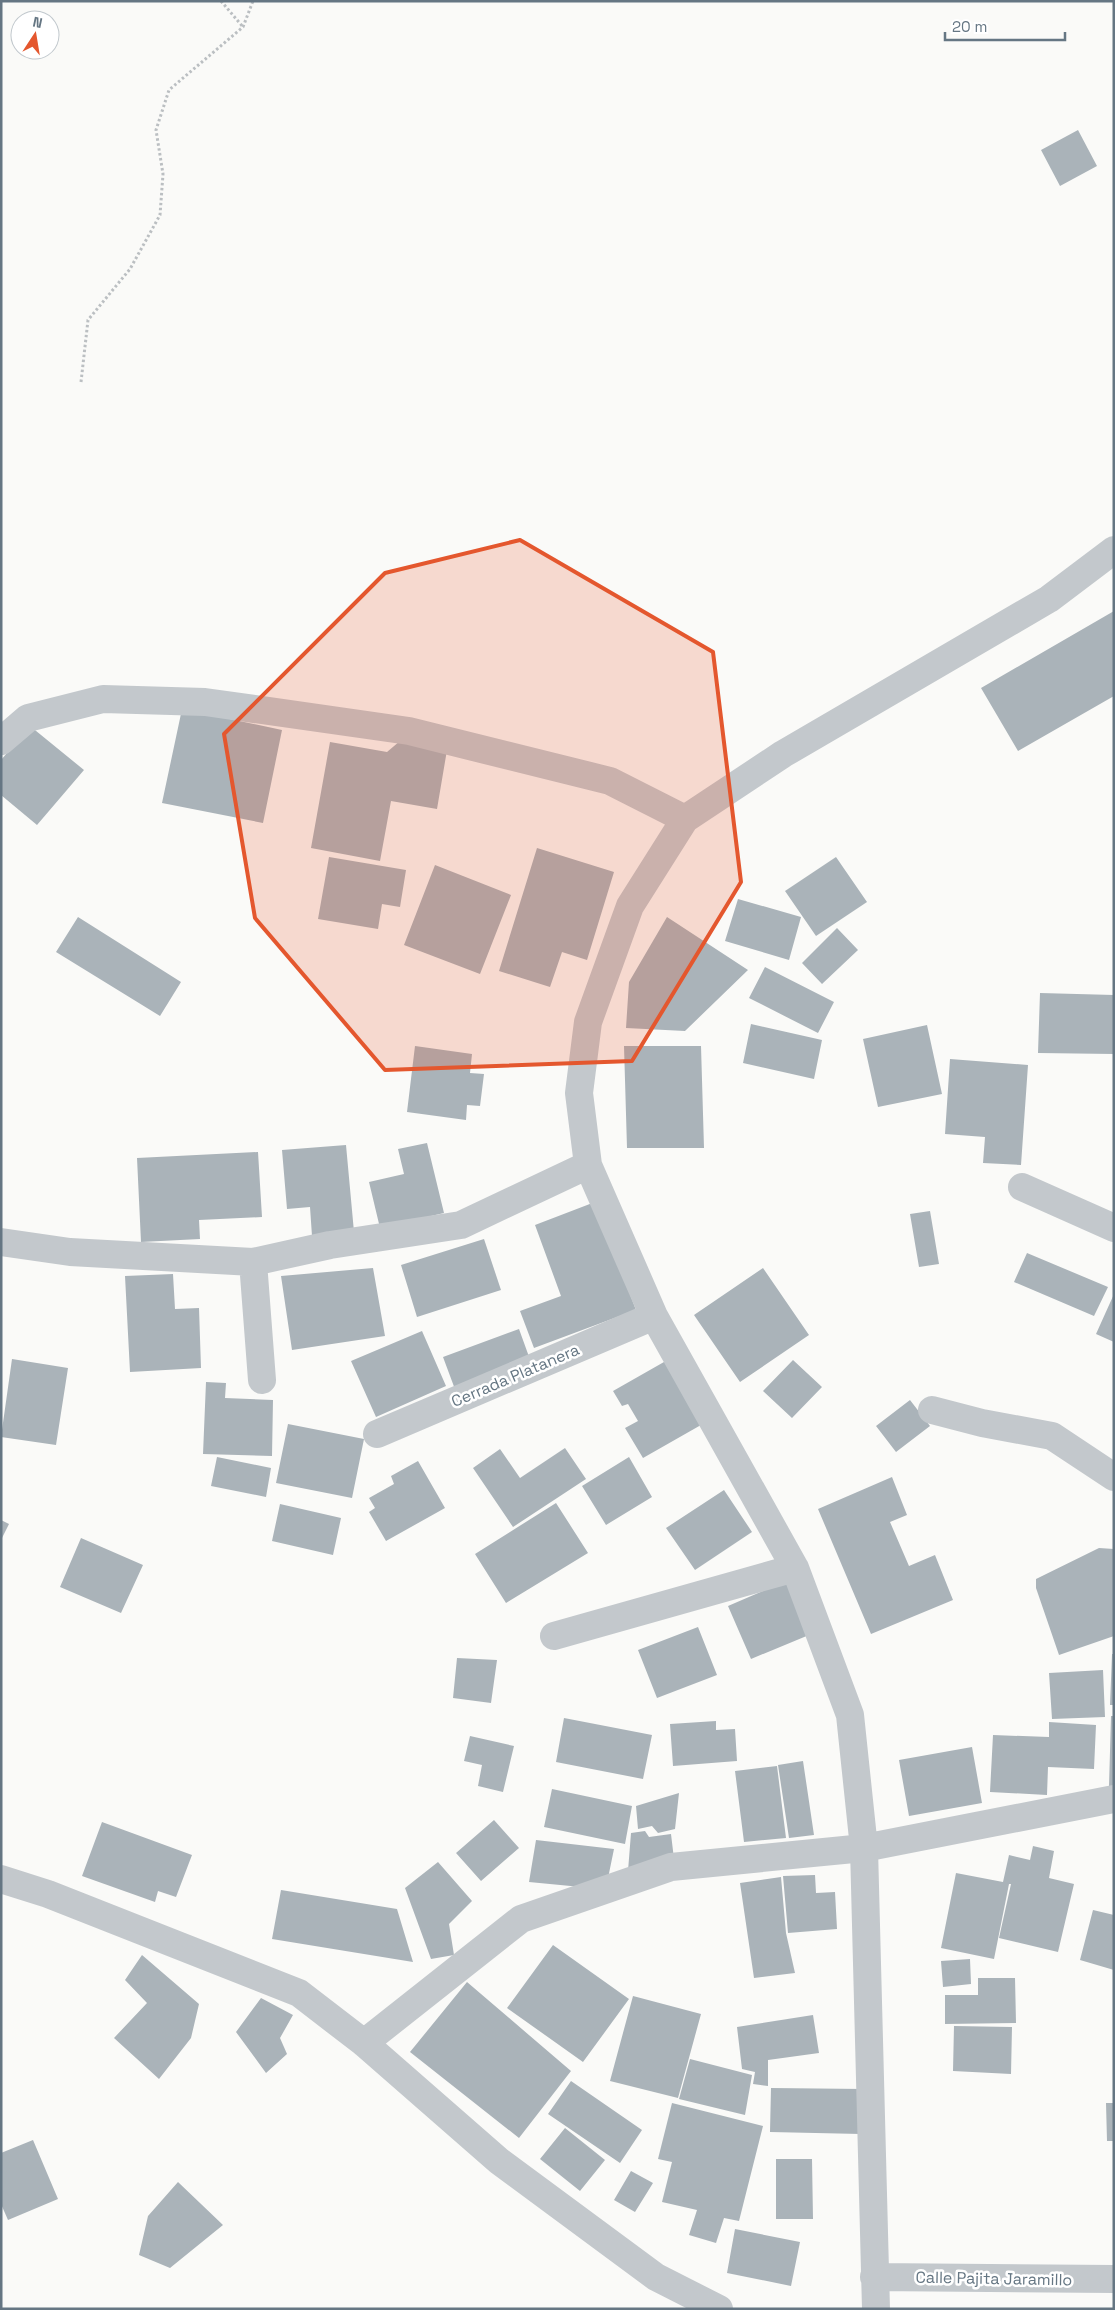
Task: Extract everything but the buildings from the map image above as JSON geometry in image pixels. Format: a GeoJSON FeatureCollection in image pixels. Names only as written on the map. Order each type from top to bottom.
{"type":"FeatureCollection","features":[{"type":"Feature","properties":{"kind":"street"},"geometry":{"type":"LineString","coordinates":[[876,2309],[864,1848],[850,1715],[795,1568],[654,1316],[588,1165],[579,1093],[588,1022],[630,906],[685,819],[783,754],[1049,599],[1114,550]]}},
{"type":"Feature","properties":{"kind":"street"},"geometry":{"type":"LineString","coordinates":[[1,740],[28,718],[103,699],[205,702],[409,731],[610,781],[685,819]]}},
{"type":"Feature","properties":{"kind":"street"},"geometry":{"type":"LineString","coordinates":[[1,1242],[70,1252],[253,1262],[330,1245],[461,1225],[588,1165]]}},
{"type":"Feature","properties":{"kind":"street"},"geometry":{"type":"LineString","coordinates":[[1022,1187],[1114,1228]]}},
{"type":"Feature","properties":{"kind":"street"},"geometry":{"type":"LineString","coordinates":[[253,1262],[262,1380]]}},
{"type":"Feature","properties":{"kind":"street","name":"Cerrada Platanera"},"geometry":{"type":"LineString","coordinates":[[377,1434],[654,1316]]}},
{"type":"Feature","properties":{"kind":"street"},"geometry":{"type":"LineString","coordinates":[[932,1410],[982,1423],[1052,1436],[1114,1477]]}},
{"type":"Feature","properties":{"kind":"street"},"geometry":{"type":"LineString","coordinates":[[554,1636],[795,1568]]}},
{"type":"Feature","properties":{"kind":"street"},"geometry":{"type":"LineString","coordinates":[[364,2043],[521,1919],[671,1867],[864,1848],[1114,1798]]}},
{"type":"Feature","properties":{"kind":"street"},"geometry":{"type":"LineString","coordinates":[[1,1879],[48,1894],[299,1993],[364,2043],[499,2161],[656,2277],[719,2309]]}},
{"type":"Feature","properties":{"kind":"street","name":"Calle Pajita Jaramillo"},"geometry":{"type":"LineString","coordinates":[[874,2277],[1114,2279]]}},
{"type":"Feature","properties":{"kind":"path"},"geometry":{"type":"LineString","coordinates":[[221,1],[243,27]]}},
{"type":"Feature","properties":{"kind":"path"},"geometry":{"type":"LineString","coordinates":[[81,382],[88,320],[130,269],[160,215],[162,174],[156,130],[170,90],[243,27],[253,1]]}},
{"type":"Feature","properties":{"kind":"highlighted area"},"geometry":{"type":"Polygon","coordinates":[[[520,540],[713,652],[741,882],[632,1061],[385,1070],[255,918],[224,734],[385,573],[520,540]]]}}]}
